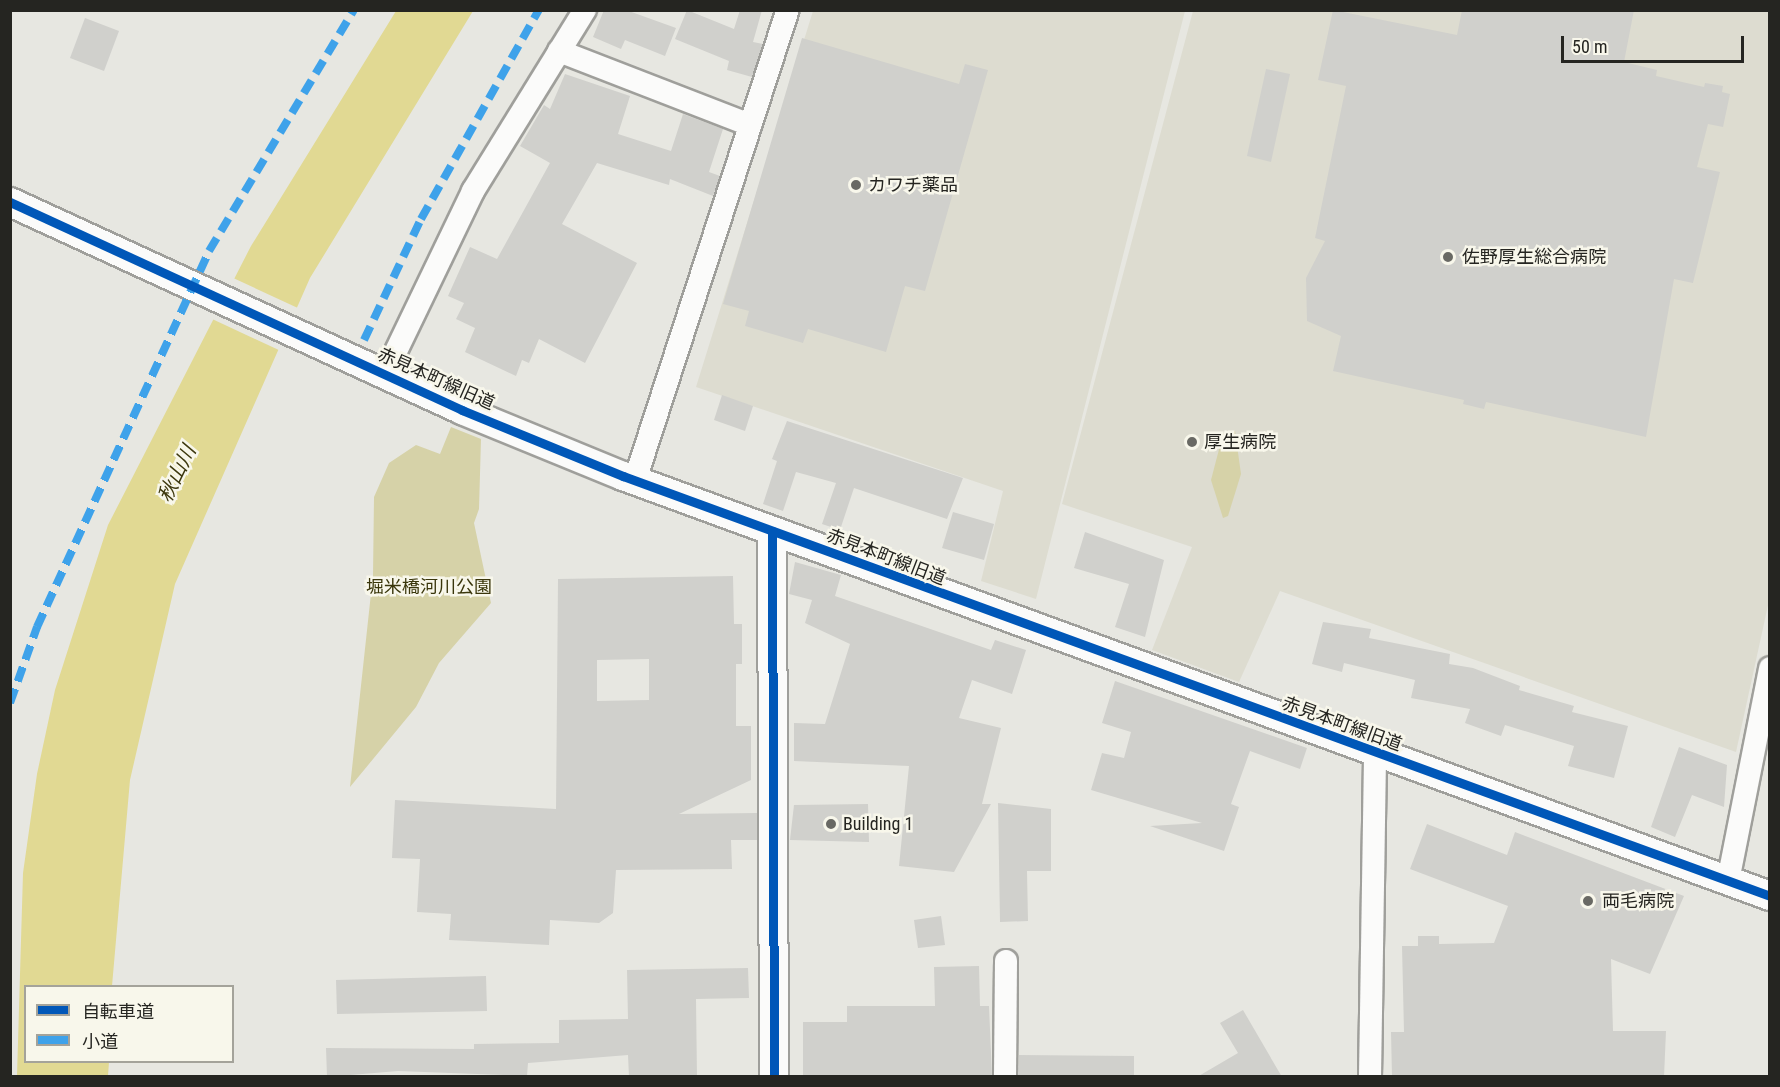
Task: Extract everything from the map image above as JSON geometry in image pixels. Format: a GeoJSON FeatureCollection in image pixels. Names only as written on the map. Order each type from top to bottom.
{"type":"FeatureCollection","features":[{"type":"Feature","properties":{"kind":"street"},"geometry":{"type":"LineString","coordinates":[[385,374],[473,191],[585,10]]}},
{"type":"Feature","properties":{"kind":"street"},"geometry":{"type":"LineString","coordinates":[[635,480],[788,10]]}},
{"type":"Feature","properties":{"kind":"street"},"geometry":{"type":"LineString","coordinates":[[559,51],[750,125]]}},
{"type":"Feature","properties":{"kind":"street","name":"赤見本町線旧道"},"geometry":{"type":"LineString","coordinates":[[10,202],[385,374],[635,480],[1375,754],[1770,896]]}},
{"type":"Feature","properties":{"kind":"street"},"geometry":{"type":"LineString","coordinates":[[772,531],[774,1077]]}},
{"type":"Feature","properties":{"kind":"street"},"geometry":{"type":"LineString","coordinates":[[1728,881],[1770,668]]}},
{"type":"Feature","properties":{"kind":"street"},"geometry":{"type":"LineString","coordinates":[[1370,1077],[1375,754]]}},
{"type":"Feature","properties":{"kind":"street"},"geometry":{"type":"LineString","coordinates":[[1005,1077],[1006,961]]}},
{"type":"Feature","properties":{"kind":"shaded area"},"geometry":{"type":"Polygon","coordinates":[[[813,11],[1185,11],[1036,599],[981,581],[1003,491],[696,387],[813,11]]]}},
{"type":"Feature","properties":{"kind":"shaded area","name":"佐野厚生総合病院"},"geometry":{"type":"Polygon","coordinates":[[[1193,11],[1769,11],[1770,596],[1736,752],[1280,591],[1239,682],[1152,650],[1192,547],[1062,504],[1193,11]]]}},
{"type":"Feature","properties":{"kind":"green space","name":"堀米橋河川公園"},"geometry":{"type":"Polygon","coordinates":[[[451,427],[481,439],[479,509],[474,523],[491,603],[439,663],[416,707],[350,787],[373,575],[374,497],[389,463],[416,445],[440,454],[451,427]]]}},
{"type":"Feature","properties":{"kind":"green space"},"geometry":{"type":"Polygon","coordinates":[[[1235,431],[1241,474],[1228,516],[1223,518],[1211,480],[1223,434],[1235,431]]]}},
{"type":"Feature","properties":{"kind":"water","name":"秋山川"},"geometry":{"type":"Polygon","coordinates":[[[396,11],[473,11],[310,278],[175,584],[130,780],[112,985],[24,985],[24,1063],[109,1063],[108,1076],[17,1076],[23,873],[37,774],[55,690],[108,525],[251,246],[396,11]]]}},
{"type":"Feature","properties":{"kind":"pier"},"geometry":{"type":"Polygon","coordinates":[[[231,277],[300,309],[281,351],[210,318],[231,277]]]}},
{"type":"Feature","properties":{"kind":"building"},"geometry":{"type":"Polygon","coordinates":[[[604,10],[626,10],[676,28],[665,56],[625,40],[621,49],[593,37],[604,10]]]}},
{"type":"Feature","properties":{"kind":"building"},"geometry":{"type":"Polygon","coordinates":[[[687,10],[734,29],[740,10],[762,10],[753,42],[763,44],[752,77],[727,70],[729,61],[675,39],[687,10]]]}},
{"type":"Feature","properties":{"kind":"building"},"geometry":{"type":"Polygon","coordinates":[[[1333,10],[1457,35],[1462,10],[1634,10],[1624,62],[1657,70],[1656,76],[1704,87],[1705,83],[1723,86],[1722,92],[1730,94],[1723,127],[1708,124],[1697,167],[1720,172],[1693,283],[1674,279],[1646,437],[1486,402],[1484,409],[1463,404],[1464,400],[1333,371],[1341,336],[1307,321],[1306,278],[1325,241],[1315,238],[1346,86],[1318,80],[1333,10]]]}},
{"type":"Feature","properties":{"kind":"building"},"geometry":{"type":"Polygon","coordinates":[[[85,18],[119,31],[104,71],[70,58],[85,18]]]}},
{"type":"Feature","properties":{"kind":"building","name":"カワチ薬品"},"geometry":{"type":"Polygon","coordinates":[[[802,38],[959,84],[965,64],[988,70],[925,291],[905,286],[886,352],[808,329],[803,343],[745,326],[749,311],[723,304],[802,38]]]}},
{"type":"Feature","properties":{"kind":"building"},"geometry":{"type":"Polygon","coordinates":[[[1266,69],[1290,74],[1271,162],[1247,156],[1266,69]]]}},
{"type":"Feature","properties":{"kind":"building"},"geometry":{"type":"Polygon","coordinates":[[[565,74],[630,96],[618,134],[671,151],[683,114],[723,129],[709,172],[720,176],[713,196],[670,179],[669,185],[597,163],[562,224],[637,263],[585,363],[539,339],[529,363],[522,360],[516,376],[465,352],[475,328],[456,319],[464,303],[448,296],[470,247],[497,259],[550,163],[520,146],[544,105],[550,109],[565,74]]]}},
{"type":"Feature","properties":{"kind":"building"},"geometry":{"type":"Polygon","coordinates":[[[722,395],[753,406],[745,431],[714,420],[722,395]]]}},
{"type":"Feature","properties":{"kind":"building"},"geometry":{"type":"Polygon","coordinates":[[[787,421],[963,478],[947,519],[854,488],[840,530],[822,524],[836,483],[796,472],[783,511],[763,504],[777,461],[772,459],[787,421]]]}},
{"type":"Feature","properties":{"kind":"building"},"geometry":{"type":"Polygon","coordinates":[[[953,512],[994,524],[984,560],[942,548],[953,512]]]}},
{"type":"Feature","properties":{"kind":"building"},"geometry":{"type":"Polygon","coordinates":[[[1085,532],[1164,560],[1145,637],[1115,627],[1129,584],[1074,568],[1085,532]]]}},
{"type":"Feature","properties":{"kind":"building"},"geometry":{"type":"Polygon","coordinates":[[[795,562],[841,575],[835,596],[991,650],[995,640],[1026,650],[1012,694],[972,680],[959,718],[1001,728],[982,804],[991,804],[954,872],[899,866],[909,766],[794,761],[794,723],[825,724],[850,644],[805,623],[812,600],[789,594],[795,562]]]}},
{"type":"Feature","properties":{"kind":"building"},"geometry":{"type":"Polygon","coordinates":[[[733,576],[734,624],[742,624],[742,664],[736,664],[736,726],[751,726],[751,780],[679,814],[757,813],[757,840],[731,840],[732,869],[616,870],[613,913],[599,923],[550,920],[549,945],[449,940],[451,914],[417,912],[420,859],[392,858],[395,800],[556,809],[558,579],[733,576]],[[649,659],[597,660],[597,701],[649,700],[649,659]]]}},
{"type":"Feature","properties":{"kind":"building"},"geometry":{"type":"Polygon","coordinates":[[[1323,622],[1371,629],[1369,638],[1450,654],[1449,664],[1473,668],[1520,686],[1519,690],[1574,706],[1572,712],[1628,726],[1614,778],[1568,766],[1574,746],[1505,725],[1501,736],[1465,723],[1470,709],[1411,698],[1415,680],[1344,663],[1342,672],[1312,664],[1323,622]]]}},
{"type":"Feature","properties":{"kind":"building"},"geometry":{"type":"Polygon","coordinates":[[[1115,681],[1307,748],[1300,769],[1250,751],[1231,804],[1239,807],[1224,851],[1150,826],[1202,823],[1091,790],[1102,753],[1124,758],[1131,732],[1102,723],[1115,681]]]}},
{"type":"Feature","properties":{"kind":"building"},"geometry":{"type":"Polygon","coordinates":[[[1679,747],[1727,765],[1724,807],[1692,795],[1675,837],[1651,827],[1679,747]]]}},
{"type":"Feature","properties":{"kind":"building"},"geometry":{"type":"Polygon","coordinates":[[[998,803],[1051,809],[1051,871],[1027,871],[1028,921],[1000,922],[998,803]]]}},
{"type":"Feature","properties":{"kind":"building","name":"Building 1"},"geometry":{"type":"Polygon","coordinates":[[[868,804],[869,842],[790,840],[794,805],[868,804]]]}},
{"type":"Feature","properties":{"kind":"building"},"geometry":{"type":"Polygon","coordinates":[[[1427,824],[1507,855],[1515,832],[1684,896],[1650,974],[1611,959],[1613,1031],[1666,1031],[1664,1077],[1392,1077],[1391,1032],[1404,1032],[1402,946],[1418,946],[1418,936],[1439,936],[1439,944],[1494,943],[1508,906],[1410,869],[1427,824]]]}},
{"type":"Feature","properties":{"kind":"building"},"geometry":{"type":"Polygon","coordinates":[[[941,916],[945,945],[918,948],[914,920],[941,916]]]}},
{"type":"Feature","properties":{"kind":"building"},"geometry":{"type":"Polygon","coordinates":[[[979,966],[980,1006],[989,1006],[992,1077],[803,1077],[803,1022],[847,1022],[847,1006],[935,1006],[934,967],[979,966]]]}},
{"type":"Feature","properties":{"kind":"building"},"geometry":{"type":"Polygon","coordinates":[[[748,968],[749,998],[696,999],[697,1077],[629,1077],[628,1055],[528,1063],[527,1076],[398,1071],[327,1077],[326,1048],[474,1049],[474,1044],[559,1043],[559,1020],[628,1019],[627,970],[748,968]]]}},
{"type":"Feature","properties":{"kind":"building"},"geometry":{"type":"Polygon","coordinates":[[[486,976],[487,1011],[337,1014],[336,980],[486,976]]]}},
{"type":"Feature","properties":{"kind":"building"},"geometry":{"type":"Polygon","coordinates":[[[1243,1010],[1282,1077],[1197,1077],[1238,1053],[1220,1023],[1243,1010]]]}},
{"type":"Feature","properties":{"kind":"building"},"geometry":{"type":"Polygon","coordinates":[[[1019,1055],[1134,1056],[1134,1077],[1018,1077],[1019,1055]]]}},
{"type":"Feature","properties":{"kind":"marked path"},"geometry":{"type":"LineString","coordinates":[[10,703],[37,627],[209,251],[354,10]]}},
{"type":"Feature","properties":{"kind":"marked path"},"geometry":{"type":"LineString","coordinates":[[364,340],[421,219],[539,10]]}},
{"type":"Feature","properties":{"kind":"cycle path"},"geometry":{"type":"LineString","coordinates":[[10,202],[462,410],[623,476],[1770,896]]}},
{"type":"Feature","properties":{"kind":"cycle path"},"geometry":{"type":"LineString","coordinates":[[772,531],[774,1076]]}},
{"type":"Feature","properties":{"kind":"place","name":"カワチ薬品"},"geometry":{"type":"Point","coordinates":[856,185]}},
{"type":"Feature","properties":{"kind":"place","name":"佐野厚生総合病院"},"geometry":{"type":"Point","coordinates":[1448,257]}},
{"type":"Feature","properties":{"kind":"place","name":"厚生病院"},"geometry":{"type":"Point","coordinates":[1192,442]}},
{"type":"Feature","properties":{"kind":"place","name":"Building 1"},"geometry":{"type":"Point","coordinates":[831,824]}},
{"type":"Feature","properties":{"kind":"place","name":"両毛病院"},"geometry":{"type":"Point","coordinates":[1588,901]}}]}
